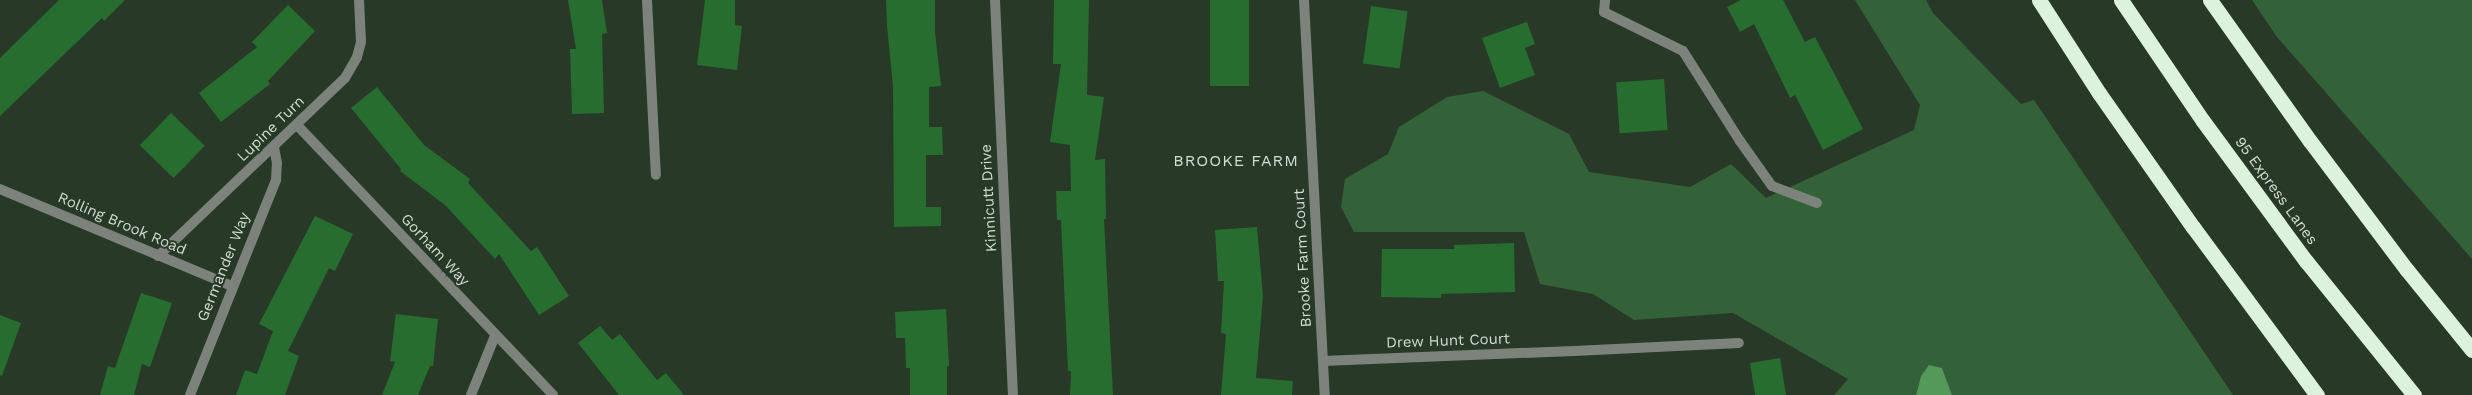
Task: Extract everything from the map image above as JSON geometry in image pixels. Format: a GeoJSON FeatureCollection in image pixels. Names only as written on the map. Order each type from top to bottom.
{"type":"FeatureCollection","features":[{"type":"Feature","properties":{"kind":"highway"},"geometry":{"type":"LineString","coordinates":[[2039,0],[2098,93],[2193,227],[2317,395]]}},
{"type":"Feature","properties":{"kind":"highway","name":"95 Express Lanes"},"geometry":{"type":"LineString","coordinates":[[2121,0],[2203,121],[2306,262],[2414,395]]}},
{"type":"Feature","properties":{"kind":"highway"},"geometry":{"type":"LineString","coordinates":[[2210,0],[2327,164],[2407,270],[2472,350]]}},
{"type":"Feature","properties":{"kind":"street","name":"Lupine Turn"},"geometry":{"type":"LineString","coordinates":[[158,256],[274,148],[345,78],[357,57],[360,42],[359,0]]}},
{"type":"Feature","properties":{"kind":"street"},"geometry":{"type":"LineString","coordinates":[[647,0],[656,176]]}},
{"type":"Feature","properties":{"kind":"street","name":"Kinnicutt Drive"},"geometry":{"type":"LineString","coordinates":[[995,0],[1013,395]]}},
{"type":"Feature","properties":{"kind":"street","name":"Brooke Farm Court"},"geometry":{"type":"LineString","coordinates":[[1304,0],[1325,395]]}},
{"type":"Feature","properties":{"kind":"street"},"geometry":{"type":"LineString","coordinates":[[1605,0],[1604,12],[1684,51],[1740,141],[1772,186],[1818,203]]}},
{"type":"Feature","properties":{"kind":"street","name":"Gorham Way"},"geometry":{"type":"LineString","coordinates":[[297,125],[553,395]]}},
{"type":"Feature","properties":{"kind":"street","name":"Germander Way"},"geometry":{"type":"LineString","coordinates":[[190,395],[276,180],[277,163],[274,148]]}},
{"type":"Feature","properties":{"kind":"street","name":"Rolling Brook Road"},"geometry":{"type":"LineString","coordinates":[[0,188],[232,286]]}},
{"type":"Feature","properties":{"kind":"street"},"geometry":{"type":"LineString","coordinates":[[471,395],[495,336]]}},
{"type":"Feature","properties":{"kind":"street","name":"Drew Hunt Court"},"geometry":{"type":"LineString","coordinates":[[1323,361],[1739,343]]}},
{"type":"Feature","properties":{"kind":"shaded area"},"geometry":{"type":"Polygon","coordinates":[[[1855,0],[1926,0],[1933,13],[2021,104],[2034,100],[2233,395],[1952,395],[1942,368],[1921,376],[1916,395],[1834,395],[1848,379],[1733,313],[1634,320],[1593,294],[1540,284],[1524,232],[1354,232],[1341,207],[1345,179],[1388,154],[1399,127],[1447,97],[1483,91],[1569,134],[1589,172],[1690,187],[1731,164],[1766,198],[1914,130],[1920,105],[1855,0]]]}},
{"type":"Feature","properties":{"kind":"shaded area"},"geometry":{"type":"Polygon","coordinates":[[[2252,0],[2472,0],[2472,259],[2277,37],[2252,0]]]}},
{"type":"Feature","properties":{"kind":"shaded area"},"geometry":{"type":"Polygon","coordinates":[[[1929,365],[1942,368],[1952,395],[1916,395],[1921,376],[1929,365]]]}},
{"type":"Feature","properties":{"kind":"building"},"geometry":{"type":"Polygon","coordinates":[[[59,0],[125,0],[104,21],[102,18],[0,116],[0,58],[59,0]]]}},
{"type":"Feature","properties":{"kind":"building"},"geometry":{"type":"Polygon","coordinates":[[[568,0],[602,0],[607,33],[602,34],[604,113],[572,114],[570,49],[576,49],[568,0]]]}},
{"type":"Feature","properties":{"kind":"building"},"geometry":{"type":"Polygon","coordinates":[[[705,0],[735,0],[735,25],[742,26],[737,70],[697,65],[705,0]]]}},
{"type":"Feature","properties":{"kind":"building"},"geometry":{"type":"Polygon","coordinates":[[[886,0],[935,0],[935,32],[941,86],[929,87],[929,127],[942,127],[943,155],[926,155],[926,207],[941,207],[941,226],[894,227],[893,86],[886,0]]]}},
{"type":"Feature","properties":{"kind":"building"},"geometry":{"type":"Polygon","coordinates":[[[1054,0],[1089,0],[1087,95],[1104,97],[1095,160],[1105,159],[1106,219],[1104,219],[1113,395],[1070,395],[1071,371],[1068,371],[1061,220],[1057,220],[1056,191],[1071,191],[1070,145],[1050,142],[1061,64],[1053,64],[1054,0]]]}},
{"type":"Feature","properties":{"kind":"building"},"geometry":{"type":"Polygon","coordinates":[[[1210,0],[1249,0],[1249,86],[1210,86],[1210,0]]]}},
{"type":"Feature","properties":{"kind":"building"},"geometry":{"type":"Polygon","coordinates":[[[1741,0],[1783,0],[1805,42],[1815,37],[1863,129],[1823,150],[1795,95],[1790,98],[1754,24],[1740,32],[1727,7],[1741,0]]]}},
{"type":"Feature","properties":{"kind":"building"},"geometry":{"type":"Polygon","coordinates":[[[288,5],[315,31],[268,81],[270,84],[221,122],[199,93],[257,47],[252,42],[288,5]]]}},
{"type":"Feature","properties":{"kind":"building"},"geometry":{"type":"Polygon","coordinates":[[[1371,6],[1408,11],[1400,69],[1363,63],[1371,6]]]}},
{"type":"Feature","properties":{"kind":"building"},"geometry":{"type":"Polygon","coordinates":[[[1527,22],[1535,44],[1525,48],[1535,75],[1500,88],[1482,38],[1527,22]]]}},
{"type":"Feature","properties":{"kind":"building"},"geometry":{"type":"Polygon","coordinates":[[[1664,79],[1668,130],[1620,133],[1616,82],[1664,79]]]}},
{"type":"Feature","properties":{"kind":"building"},"geometry":{"type":"Polygon","coordinates":[[[377,87],[424,145],[470,179],[468,183],[531,251],[537,247],[569,296],[539,315],[499,254],[495,259],[445,205],[400,171],[401,169],[351,108],[377,87]]]}},
{"type":"Feature","properties":{"kind":"building"},"geometry":{"type":"Polygon","coordinates":[[[171,113],[205,146],[174,178],[140,145],[171,113]]]}},
{"type":"Feature","properties":{"kind":"building"},"geometry":{"type":"Polygon","coordinates":[[[315,216],[353,234],[335,271],[329,268],[288,351],[299,356],[285,395],[236,395],[245,370],[257,374],[273,331],[259,324],[315,216]]]}},
{"type":"Feature","properties":{"kind":"building"},"geometry":{"type":"Polygon","coordinates":[[[1257,227],[1263,296],[1256,378],[1293,381],[1292,395],[1221,395],[1226,334],[1221,333],[1224,281],[1218,281],[1215,230],[1257,227]]]}},
{"type":"Feature","properties":{"kind":"building"},"geometry":{"type":"Polygon","coordinates":[[[1514,243],[1515,292],[1441,294],[1441,298],[1381,297],[1382,249],[1454,249],[1454,245],[1514,243]]]}},
{"type":"Feature","properties":{"kind":"building"},"geometry":{"type":"Polygon","coordinates":[[[141,293],[172,303],[150,367],[142,364],[134,395],[100,395],[108,366],[115,368],[141,293]]]}},
{"type":"Feature","properties":{"kind":"building"},"geometry":{"type":"Polygon","coordinates":[[[946,309],[949,366],[947,366],[947,395],[910,395],[910,368],[906,368],[905,338],[896,338],[895,312],[946,309]]]}},
{"type":"Feature","properties":{"kind":"building"},"geometry":{"type":"Polygon","coordinates":[[[396,314],[438,319],[433,366],[430,366],[418,395],[382,395],[395,362],[390,361],[396,314]]]}},
{"type":"Feature","properties":{"kind":"building"},"geometry":{"type":"Polygon","coordinates":[[[0,315],[21,323],[2,376],[0,375],[0,315]]]}},
{"type":"Feature","properties":{"kind":"building"},"geometry":{"type":"Polygon","coordinates":[[[600,326],[612,340],[620,334],[657,380],[666,373],[684,395],[619,395],[578,343],[600,326]]]}},
{"type":"Feature","properties":{"kind":"building"},"geometry":{"type":"Polygon","coordinates":[[[1780,358],[1786,395],[1755,395],[1750,363],[1780,358]]]}},
{"type":"Feature","properties":{"kind":"district","name":"BROOKE FARM"},"geometry":{"type":"Point","coordinates":[1236,161]}}]}
